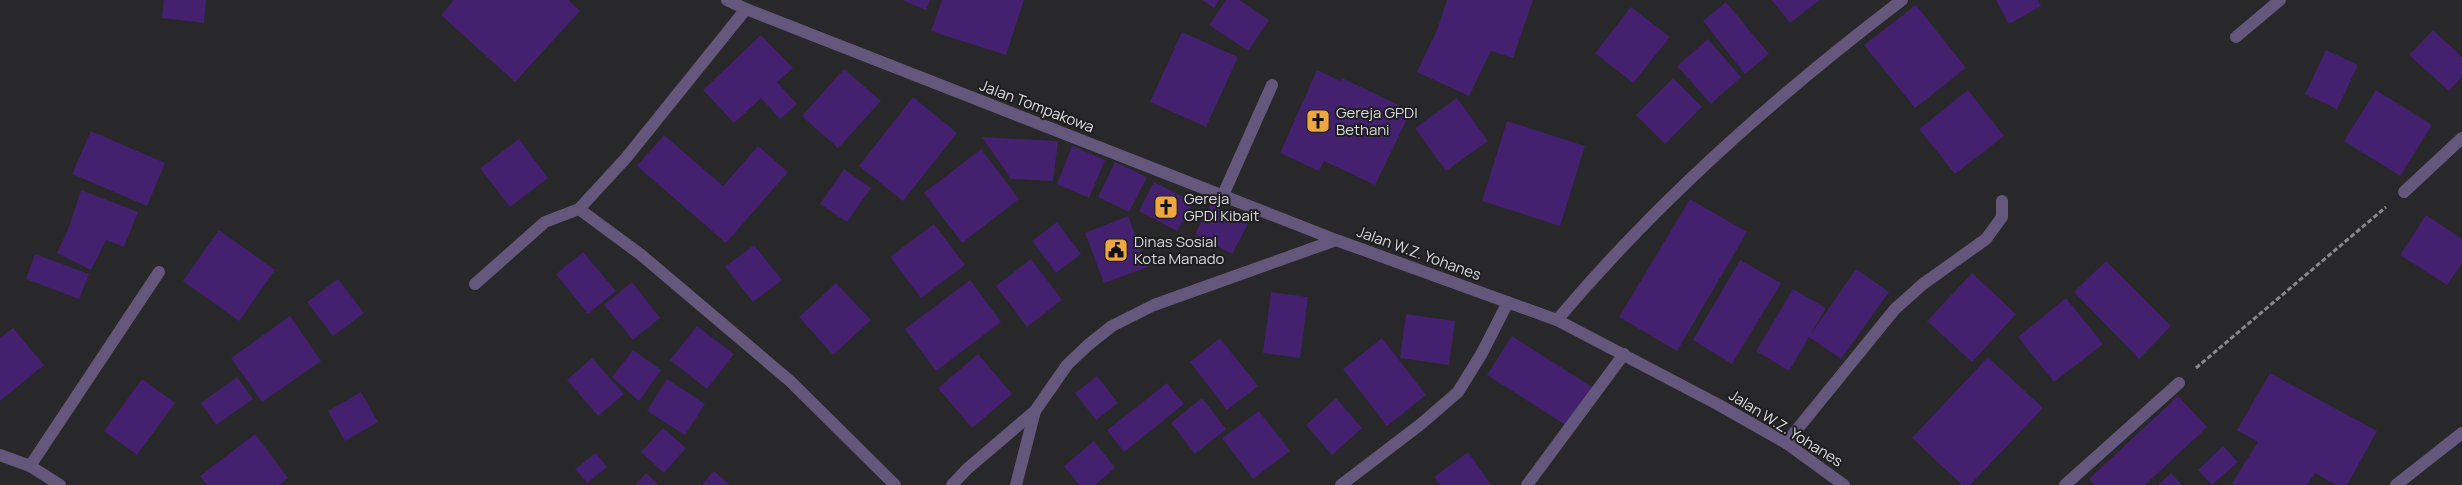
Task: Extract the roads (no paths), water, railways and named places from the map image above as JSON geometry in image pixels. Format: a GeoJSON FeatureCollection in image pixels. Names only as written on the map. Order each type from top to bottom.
{"type":"FeatureCollection","features":[{"type":"Feature","properties":{"kind":"street","name":"Jalan Tompakowa"},"geometry":{"type":"LineString","coordinates":[[727,0],[1336,240]]}},
{"type":"Feature","properties":{"kind":"street"},"geometry":{"type":"LineString","coordinates":[[1557,320],[1595,275],[1670,197],[1788,91],[1902,0]]}},
{"type":"Feature","properties":{"kind":"street"},"geometry":{"type":"LineString","coordinates":[[2236,37],[2280,0]]}},
{"type":"Feature","properties":{"kind":"street"},"geometry":{"type":"LineString","coordinates":[[475,284],[545,222],[578,209],[626,158],[746,9]]}},
{"type":"Feature","properties":{"kind":"street"},"geometry":{"type":"LineString","coordinates":[[1223,195],[1272,85]]}},
{"type":"Feature","properties":{"kind":"street"},"geometry":{"type":"LineString","coordinates":[[2404,192],[2462,138]]}},
{"type":"Feature","properties":{"kind":"street"},"geometry":{"type":"LineString","coordinates":[[1786,444],[1895,309],[1922,284],[1986,239],[2002,217],[2002,201]]}},
{"type":"Feature","properties":{"kind":"street"},"geometry":{"type":"LineString","coordinates":[[578,209],[640,254],[790,381],[895,485]]}},
{"type":"Feature","properties":{"kind":"street","name":"Jalan W.Z. Yohanes"},"geometry":{"type":"LineString","coordinates":[[1016,485],[1035,411],[1067,365],[1112,326],[1154,305],[1336,240],[1557,320],[1719,405],[1786,444],[1844,485]]}},
{"type":"Feature","properties":{"kind":"street"},"geometry":{"type":"LineString","coordinates":[[30,466],[159,272]]}},
{"type":"Feature","properties":{"kind":"street"},"geometry":{"type":"LineString","coordinates":[[1341,485],[1421,424],[1458,392],[1482,353],[1508,302]]}},
{"type":"Feature","properties":{"kind":"street"},"geometry":{"type":"LineString","coordinates":[[1527,485],[1624,354]]}},
{"type":"Feature","properties":{"kind":"street"},"geometry":{"type":"LineString","coordinates":[[2065,485],[2179,383]]}},
{"type":"Feature","properties":{"kind":"street"},"geometry":{"type":"LineString","coordinates":[[952,485],[967,469],[1035,411]]}},
{"type":"Feature","properties":{"kind":"street"},"geometry":{"type":"LineString","coordinates":[[2396,485],[2462,433]]}},
{"type":"Feature","properties":{"kind":"street"},"geometry":{"type":"LineString","coordinates":[[0,454],[30,466],[60,485]]}},
{"type":"Feature","properties":{"kind":"place","name":"Gereja GPDI Bethani"},"geometry":{"type":"Point","coordinates":[1318,121]}},
{"type":"Feature","properties":{"kind":"place","name":"Gereja GPDI Kibait"},"geometry":{"type":"Point","coordinates":[1166,207]}},
{"type":"Feature","properties":{"kind":"place","name":"Dinas Sosial Kota Manado"},"geometry":{"type":"Point","coordinates":[1116,250]}}]}
